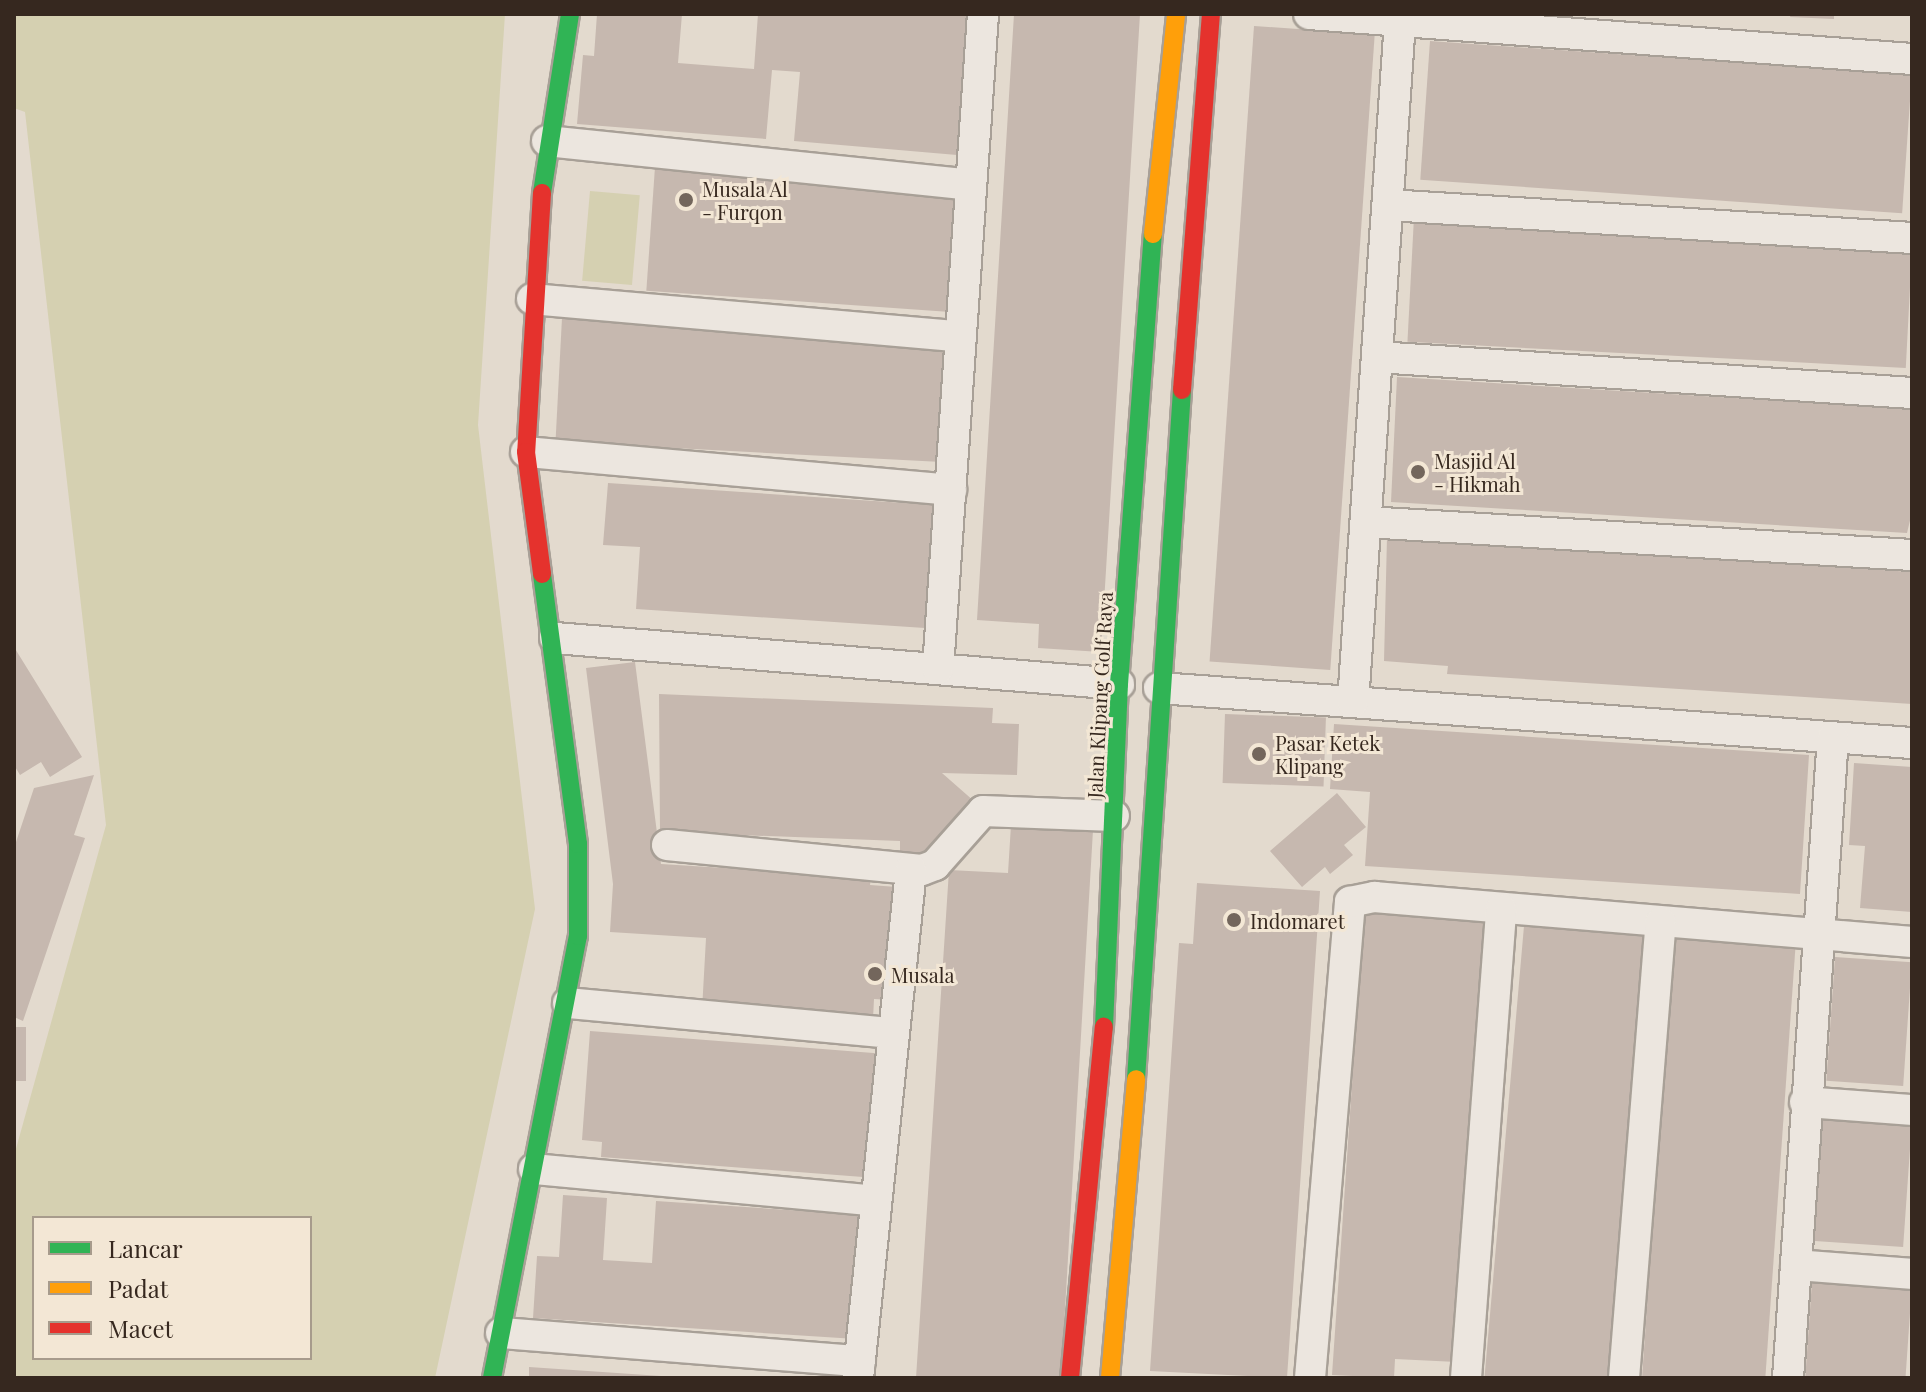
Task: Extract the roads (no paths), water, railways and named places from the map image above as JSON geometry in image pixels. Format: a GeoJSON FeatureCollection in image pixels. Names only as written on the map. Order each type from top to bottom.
{"type":"FeatureCollection","features":[{"type":"Feature","properties":{"kind":"main road"},"geometry":{"type":"LineString","coordinates":[[492,1378],[568,1003],[578,936],[578,844],[555,638],[526,452],[532,299],[547,141],[570,14]]}},
{"type":"Feature","properties":{"kind":"main road","name":"Jalan Klipang Golf Raya"},"geometry":{"type":"LineString","coordinates":[[1070,1378],[1103,1040],[1119,684],[1156,193],[1176,14]]}},
{"type":"Feature","properties":{"kind":"main road"},"geometry":{"type":"LineString","coordinates":[[1110,1378],[1211,14]]}},
{"type":"Feature","properties":{"kind":"main road"},"geometry":{"type":"LineString","coordinates":[[1111,866],[1149,866]]}},
{"type":"Feature","properties":{"kind":"street"},"geometry":{"type":"LineString","coordinates":[[938,669],[983,14]]}},
{"type":"Feature","properties":{"kind":"street"},"geometry":{"type":"LineString","coordinates":[[1309,14],[1912,59]]}},
{"type":"Feature","properties":{"kind":"street"},"geometry":{"type":"LineString","coordinates":[[1353,702],[1400,22]]}},
{"type":"Feature","properties":{"kind":"street"},"geometry":{"type":"LineString","coordinates":[[547,141],[970,185]]}},
{"type":"Feature","properties":{"kind":"street"},"geometry":{"type":"LineString","coordinates":[[1388,205],[1912,238]]}},
{"type":"Feature","properties":{"kind":"street"},"geometry":{"type":"LineString","coordinates":[[532,299],[959,336]]}},
{"type":"Feature","properties":{"kind":"street"},"geometry":{"type":"LineString","coordinates":[[1377,357],[1912,393]]}},
{"type":"Feature","properties":{"kind":"street"},"geometry":{"type":"LineString","coordinates":[[526,452],[951,490]]}},
{"type":"Feature","properties":{"kind":"street"},"geometry":{"type":"LineString","coordinates":[[1366,522],[1912,555]]}},
{"type":"Feature","properties":{"kind":"street"},"geometry":{"type":"LineString","coordinates":[[555,638],[1119,684]]}},
{"type":"Feature","properties":{"kind":"street"},"geometry":{"type":"LineString","coordinates":[[1159,688],[1912,743]]}},
{"type":"Feature","properties":{"kind":"street"},"geometry":{"type":"LineString","coordinates":[[1788,1378],[1816,934],[1833,738]]}},
{"type":"Feature","properties":{"kind":"street"},"geometry":{"type":"LineString","coordinates":[[667,845],[911,870],[935,865],[976,816],[989,810],[1114,816]]}},
{"type":"Feature","properties":{"kind":"street"},"geometry":{"type":"LineString","coordinates":[[501,1333],[859,1369],[911,870]]}},
{"type":"Feature","properties":{"kind":"street"},"geometry":{"type":"LineString","coordinates":[[1310,1378],[1348,905],[1356,899],[1374,897],[1912,942]]}},
{"type":"Feature","properties":{"kind":"street"},"geometry":{"type":"LineString","coordinates":[[1466,1378],[1501,909]]}},
{"type":"Feature","properties":{"kind":"street"},"geometry":{"type":"LineString","coordinates":[[1624,1378],[1661,922]]}},
{"type":"Feature","properties":{"kind":"street"},"geometry":{"type":"LineString","coordinates":[[568,1003],[894,1033]]}},
{"type":"Feature","properties":{"kind":"street"},"geometry":{"type":"LineString","coordinates":[[1805,1102],[1912,1110]]}},
{"type":"Feature","properties":{"kind":"street"},"geometry":{"type":"LineString","coordinates":[[534,1169],[876,1201]]}},
{"type":"Feature","properties":{"kind":"street"},"geometry":{"type":"LineString","coordinates":[[1796,1265],[1912,1274]]}},
{"type":"Feature","properties":{"kind":"place","name":"Musala Al - Furqon"},"geometry":{"type":"Point","coordinates":[686,200]}},
{"type":"Feature","properties":{"kind":"place","name":"Masjid Al - Hikmah"},"geometry":{"type":"Point","coordinates":[1418,472]}},
{"type":"Feature","properties":{"kind":"place","name":"Pasar Ketek Klipang"},"geometry":{"type":"Point","coordinates":[1259,754]}},
{"type":"Feature","properties":{"kind":"place","name":"Indomaret"},"geometry":{"type":"Point","coordinates":[1234,920]}},
{"type":"Feature","properties":{"kind":"place","name":"Musala"},"geometry":{"type":"Point","coordinates":[875,974]}}]}
